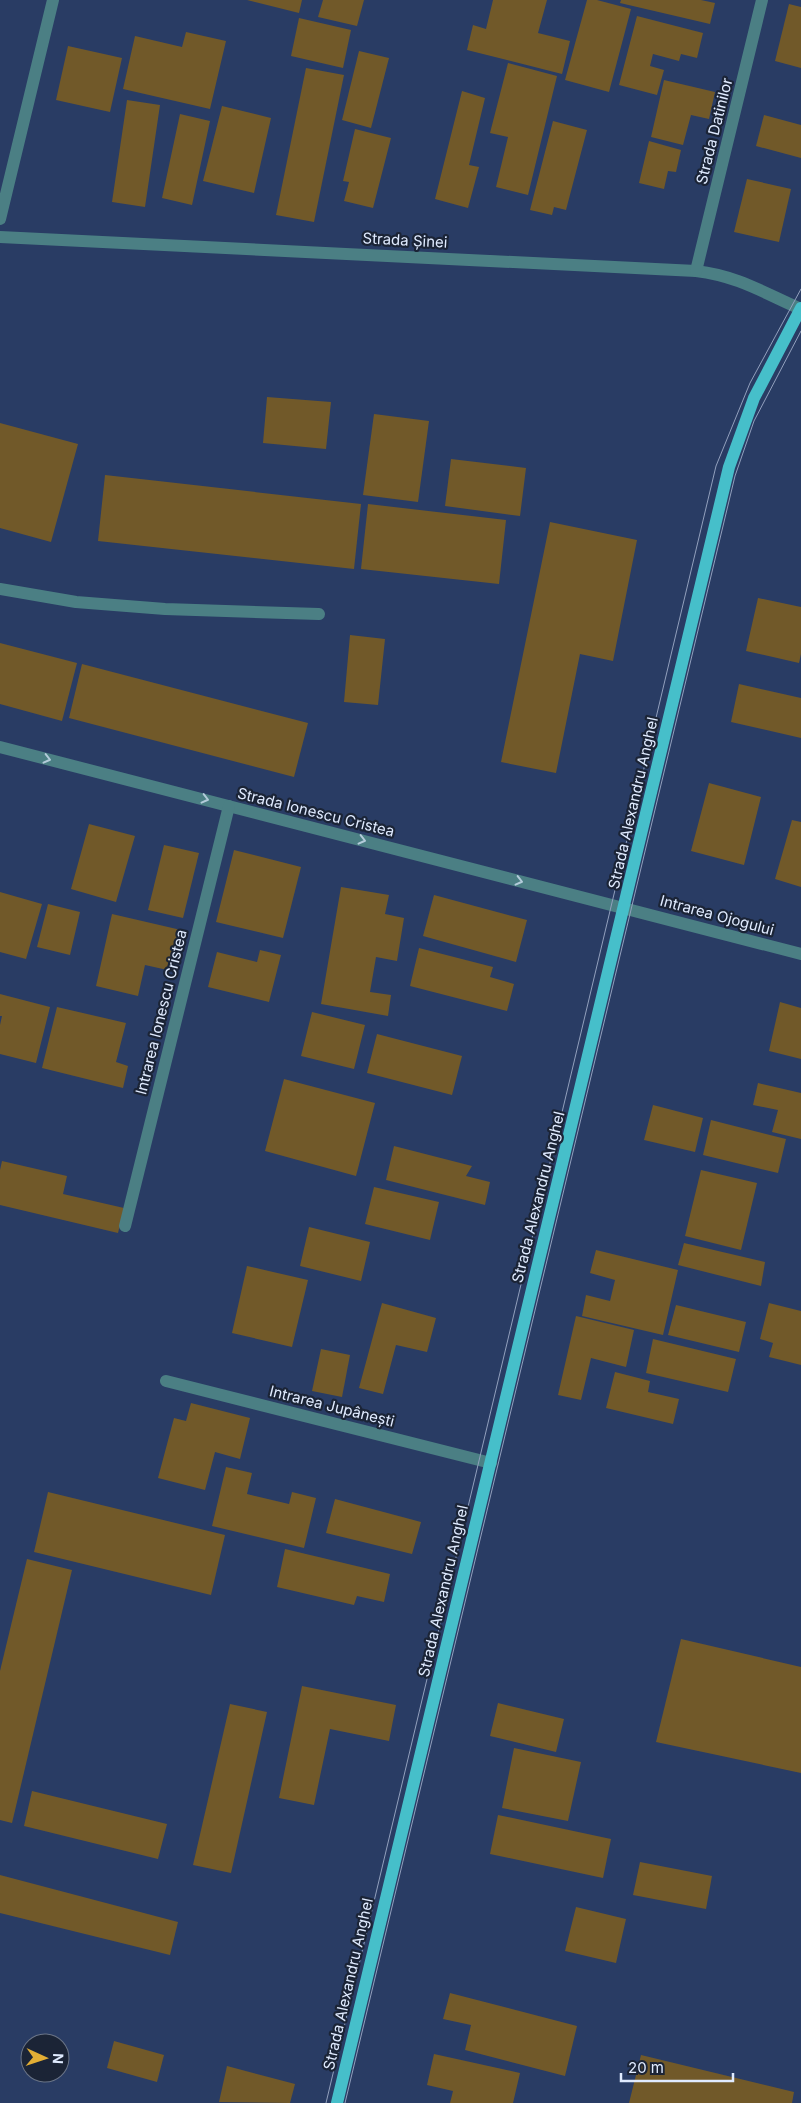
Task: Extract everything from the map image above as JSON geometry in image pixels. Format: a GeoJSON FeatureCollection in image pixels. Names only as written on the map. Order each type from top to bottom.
{"type":"FeatureCollection","features":[{"type":"Feature","properties":{"kind":"main road","name":"Strada Alexandru Anghel"},"geometry":{"type":"LineString","coordinates":[[337,2103],[730,467],[754,398],[801,309]]}},
{"type":"Feature","properties":{"kind":"street"},"geometry":{"type":"LineString","coordinates":[[0,219],[53,0]]}},
{"type":"Feature","properties":{"kind":"street","name":"Strada Datinilor"},"geometry":{"type":"LineString","coordinates":[[696,271],[762,0]]}},
{"type":"Feature","properties":{"kind":"street","name":"Strada Șinei"},"geometry":{"type":"LineString","coordinates":[[0,237],[696,271],[733,278],[801,309]]}},
{"type":"Feature","properties":{"kind":"street"},"geometry":{"type":"LineString","coordinates":[[0,589],[76,602],[165,609],[319,614]]}},
{"type":"Feature","properties":{"kind":"street","name":"Strada Ionescu Cristea"},"geometry":{"type":"LineString","coordinates":[[0,747],[624,908]]}},
{"type":"Feature","properties":{"kind":"street","name":"Intrarea Ionescu Cristea"},"geometry":{"type":"LineString","coordinates":[[125,1226],[229,806]]}},
{"type":"Feature","properties":{"kind":"street","name":"Intrarea Ojogului"},"geometry":{"type":"LineString","coordinates":[[624,908],[801,954]]}},
{"type":"Feature","properties":{"kind":"street","name":"Intrarea Jupânești"},"geometry":{"type":"LineString","coordinates":[[166,1381],[490,1463]]}},
{"type":"Feature","properties":{"kind":"building"},"geometry":{"type":"Polygon","coordinates":[[[247,0],[302,0],[299,13],[247,0]]]}},
{"type":"Feature","properties":{"kind":"building"},"geometry":{"type":"Polygon","coordinates":[[[323,0],[364,0],[357,26],[318,17],[323,0]]]}},
{"type":"Feature","properties":{"kind":"building"},"geometry":{"type":"Polygon","coordinates":[[[493,0],[547,0],[538,33],[570,41],[562,74],[467,50],[473,25],[486,29],[493,0]]]}},
{"type":"Feature","properties":{"kind":"building"},"geometry":{"type":"Polygon","coordinates":[[[587,0],[597,0],[631,9],[609,92],[565,80],[587,0]]]}},
{"type":"Feature","properties":{"kind":"building"},"geometry":{"type":"Polygon","coordinates":[[[621,0],[701,0],[715,3],[710,24],[620,3],[621,0]]]}},
{"type":"Feature","properties":{"kind":"building"},"geometry":{"type":"Polygon","coordinates":[[[789,4],[801,7],[801,68],[775,61],[789,4]]]}},
{"type":"Feature","properties":{"kind":"building"},"geometry":{"type":"Polygon","coordinates":[[[637,16],[703,33],[697,58],[681,54],[679,61],[653,54],[650,66],[664,70],[657,95],[619,85],[637,16]]]}},
{"type":"Feature","properties":{"kind":"building"},"geometry":{"type":"Polygon","coordinates":[[[299,18],[351,30],[343,68],[291,56],[299,18]]]}},
{"type":"Feature","properties":{"kind":"building"},"geometry":{"type":"Polygon","coordinates":[[[186,32],[226,41],[210,109],[123,89],[135,36],[182,47],[186,32]]]}},
{"type":"Feature","properties":{"kind":"building"},"geometry":{"type":"Polygon","coordinates":[[[68,46],[122,58],[110,112],[56,100],[68,46]]]}},
{"type":"Feature","properties":{"kind":"building"},"geometry":{"type":"Polygon","coordinates":[[[359,51],[389,58],[371,128],[342,120],[359,51]]]}},
{"type":"Feature","properties":{"kind":"building"},"geometry":{"type":"Polygon","coordinates":[[[508,63],[557,76],[528,195],[496,187],[508,137],[490,133],[508,63]]]}},
{"type":"Feature","properties":{"kind":"building"},"geometry":{"type":"Polygon","coordinates":[[[306,68],[344,75],[314,222],[276,215],[306,68]]]}},
{"type":"Feature","properties":{"kind":"building"},"geometry":{"type":"Polygon","coordinates":[[[664,80],[715,92],[709,119],[691,115],[683,145],[651,137],[664,80]]]}},
{"type":"Feature","properties":{"kind":"building"},"geometry":{"type":"Polygon","coordinates":[[[462,91],[485,98],[469,165],[479,167],[468,208],[435,199],[462,91]]]}},
{"type":"Feature","properties":{"kind":"building"},"geometry":{"type":"Polygon","coordinates":[[[127,100],[160,105],[145,207],[112,202],[127,100]]]}},
{"type":"Feature","properties":{"kind":"building"},"geometry":{"type":"Polygon","coordinates":[[[222,106],[271,118],[254,193],[203,181],[222,106]]]}},
{"type":"Feature","properties":{"kind":"building"},"geometry":{"type":"Polygon","coordinates":[[[180,114],[210,121],[192,205],[162,198],[180,114]]]}},
{"type":"Feature","properties":{"kind":"building"},"geometry":{"type":"Polygon","coordinates":[[[764,115],[801,125],[801,158],[756,146],[764,115]]]}},
{"type":"Feature","properties":{"kind":"building"},"geometry":{"type":"Polygon","coordinates":[[[553,121],[587,130],[566,210],[554,207],[552,215],[530,210],[553,121]]]}},
{"type":"Feature","properties":{"kind":"building"},"geometry":{"type":"Polygon","coordinates":[[[355,129],[391,138],[373,208],[344,201],[349,182],[343,181],[355,129]]]}},
{"type":"Feature","properties":{"kind":"building"},"geometry":{"type":"Polygon","coordinates":[[[649,141],[681,150],[676,172],[668,171],[664,189],[639,183],[649,141]]]}},
{"type":"Feature","properties":{"kind":"building"},"geometry":{"type":"Polygon","coordinates":[[[747,179],[791,189],[779,242],[734,232],[747,179]]]}},
{"type":"Feature","properties":{"kind":"building"},"geometry":{"type":"Polygon","coordinates":[[[267,397],[331,402],[326,449],[263,443],[267,397]]]}},
{"type":"Feature","properties":{"kind":"building"},"geometry":{"type":"Polygon","coordinates":[[[374,414],[429,421],[418,502],[363,495],[374,414]]]}},
{"type":"Feature","properties":{"kind":"building"},"geometry":{"type":"Polygon","coordinates":[[[0,423],[78,444],[51,542],[0,528],[0,423]]]}},
{"type":"Feature","properties":{"kind":"building"},"geometry":{"type":"Polygon","coordinates":[[[451,459],[526,468],[520,516],[445,506],[451,459]]]}},
{"type":"Feature","properties":{"kind":"building"},"geometry":{"type":"Polygon","coordinates":[[[105,475],[361,504],[354,569],[98,541],[105,475]]]}},
{"type":"Feature","properties":{"kind":"building"},"geometry":{"type":"Polygon","coordinates":[[[368,504],[506,520],[499,584],[361,569],[368,504]]]}},
{"type":"Feature","properties":{"kind":"building"},"geometry":{"type":"Polygon","coordinates":[[[550,522],[637,540],[613,661],[580,654],[556,773],[501,762],[550,522]]]}},
{"type":"Feature","properties":{"kind":"building"},"geometry":{"type":"Polygon","coordinates":[[[758,598],[801,607],[801,654],[799,663],[746,651],[758,598]]]}},
{"type":"Feature","properties":{"kind":"building"},"geometry":{"type":"Polygon","coordinates":[[[350,635],[385,639],[378,705],[344,702],[350,635]]]}},
{"type":"Feature","properties":{"kind":"building"},"geometry":{"type":"Polygon","coordinates":[[[0,643],[77,663],[62,721],[0,704],[0,643]]]}},
{"type":"Feature","properties":{"kind":"building"},"geometry":{"type":"Polygon","coordinates":[[[82,664],[308,723],[294,777],[69,718],[82,664]]]}},
{"type":"Feature","properties":{"kind":"building"},"geometry":{"type":"Polygon","coordinates":[[[739,684],[801,698],[801,738],[731,722],[739,684]]]}},
{"type":"Feature","properties":{"kind":"building"},"geometry":{"type":"Polygon","coordinates":[[[709,783],[761,797],[744,865],[691,851],[709,783]]]}},
{"type":"Feature","properties":{"kind":"building"},"geometry":{"type":"Polygon","coordinates":[[[792,820],[801,822],[801,887],[775,879],[792,820]]]}},
{"type":"Feature","properties":{"kind":"building"},"geometry":{"type":"Polygon","coordinates":[[[89,824],[135,836],[116,902],[71,889],[89,824]]]}},
{"type":"Feature","properties":{"kind":"building"},"geometry":{"type":"Polygon","coordinates":[[[164,845],[199,853],[183,918],[148,910],[164,845]]]}},
{"type":"Feature","properties":{"kind":"building"},"geometry":{"type":"Polygon","coordinates":[[[234,850],[301,867],[283,938],[216,922],[234,850]]]}},
{"type":"Feature","properties":{"kind":"building"},"geometry":{"type":"Polygon","coordinates":[[[341,887],[389,895],[385,914],[404,918],[397,961],[376,957],[370,992],[391,995],[388,1016],[321,1004],[341,887]]]}},
{"type":"Feature","properties":{"kind":"building"},"geometry":{"type":"Polygon","coordinates":[[[0,892],[42,904],[26,959],[0,952],[0,892]]]}},
{"type":"Feature","properties":{"kind":"building"},"geometry":{"type":"Polygon","coordinates":[[[434,895],[527,920],[516,962],[423,936],[434,895]]]}},
{"type":"Feature","properties":{"kind":"building"},"geometry":{"type":"Polygon","coordinates":[[[48,904],[80,912],[70,955],[37,947],[48,904]]]}},
{"type":"Feature","properties":{"kind":"building"},"geometry":{"type":"Polygon","coordinates":[[[112,914],[181,930],[172,971],[145,965],[138,996],[96,986],[112,914]]]}},
{"type":"Feature","properties":{"kind":"building"},"geometry":{"type":"Polygon","coordinates":[[[419,948],[493,967],[490,977],[514,984],[507,1011],[410,986],[419,948]]]}},
{"type":"Feature","properties":{"kind":"building"},"geometry":{"type":"Polygon","coordinates":[[[260,950],[281,955],[269,1002],[208,987],[217,952],[257,962],[260,950]]]}},
{"type":"Feature","properties":{"kind":"building"},"geometry":{"type":"Polygon","coordinates":[[[0,994],[50,1007],[36,1063],[0,1054],[0,1025],[2,1016],[0,1016],[0,994]]]}},
{"type":"Feature","properties":{"kind":"building"},"geometry":{"type":"Polygon","coordinates":[[[780,1002],[801,1008],[801,1059],[769,1051],[780,1002]]]}},
{"type":"Feature","properties":{"kind":"building"},"geometry":{"type":"Polygon","coordinates":[[[57,1007],[126,1023],[116,1062],[128,1066],[123,1088],[42,1068],[57,1007]]]}},
{"type":"Feature","properties":{"kind":"building"},"geometry":{"type":"Polygon","coordinates":[[[312,1012],[365,1025],[354,1069],[301,1056],[312,1012]]]}},
{"type":"Feature","properties":{"kind":"building"},"geometry":{"type":"Polygon","coordinates":[[[377,1034],[462,1056],[452,1095],[367,1073],[377,1034]]]}},
{"type":"Feature","properties":{"kind":"building"},"geometry":{"type":"Polygon","coordinates":[[[284,1079],[375,1103],[356,1176],[265,1151],[284,1079]]]}},
{"type":"Feature","properties":{"kind":"building"},"geometry":{"type":"Polygon","coordinates":[[[758,1083],[801,1093],[801,1139],[772,1132],[778,1110],[753,1105],[758,1083]]]}},
{"type":"Feature","properties":{"kind":"building"},"geometry":{"type":"Polygon","coordinates":[[[653,1105],[703,1118],[695,1152],[644,1140],[653,1105]]]}},
{"type":"Feature","properties":{"kind":"building"},"geometry":{"type":"Polygon","coordinates":[[[711,1120],[786,1139],[778,1173],[703,1155],[711,1120]]]}},
{"type":"Feature","properties":{"kind":"building"},"geometry":{"type":"Polygon","coordinates":[[[394,1146],[472,1166],[466,1176],[490,1182],[485,1205],[386,1180],[394,1146]]]}},
{"type":"Feature","properties":{"kind":"building"},"geometry":{"type":"Polygon","coordinates":[[[2,1161],[67,1176],[63,1194],[124,1208],[118,1233],[0,1205],[0,1170],[2,1161]]]}},
{"type":"Feature","properties":{"kind":"building"},"geometry":{"type":"Polygon","coordinates":[[[701,1170],[757,1183],[741,1250],[685,1236],[701,1170]]]}},
{"type":"Feature","properties":{"kind":"building"},"geometry":{"type":"Polygon","coordinates":[[[374,1187],[439,1202],[430,1240],[365,1224],[374,1187]]]}},
{"type":"Feature","properties":{"kind":"building"},"geometry":{"type":"Polygon","coordinates":[[[309,1227],[370,1242],[361,1281],[300,1266],[309,1227]]]}},
{"type":"Feature","properties":{"kind":"building"},"geometry":{"type":"Polygon","coordinates":[[[684,1243],[765,1262],[761,1286],[678,1265],[684,1243]]]}},
{"type":"Feature","properties":{"kind":"building"},"geometry":{"type":"Polygon","coordinates":[[[596,1250],[678,1270],[663,1335],[582,1316],[586,1295],[610,1301],[615,1280],[590,1273],[596,1250]]]}},
{"type":"Feature","properties":{"kind":"building"},"geometry":{"type":"Polygon","coordinates":[[[247,1266],[308,1280],[292,1347],[232,1333],[247,1266]]]}},
{"type":"Feature","properties":{"kind":"building"},"geometry":{"type":"Polygon","coordinates":[[[382,1303],[436,1318],[427,1352],[396,1345],[383,1394],[359,1388],[382,1303]]]}},
{"type":"Feature","properties":{"kind":"building"},"geometry":{"type":"Polygon","coordinates":[[[769,1303],[801,1311],[801,1365],[769,1357],[773,1343],[760,1339],[769,1303]]]}},
{"type":"Feature","properties":{"kind":"building"},"geometry":{"type":"Polygon","coordinates":[[[676,1305],[746,1322],[739,1352],[668,1335],[676,1305]]]}},
{"type":"Feature","properties":{"kind":"building"},"geometry":{"type":"Polygon","coordinates":[[[576,1316],[634,1330],[626,1367],[591,1358],[581,1400],[558,1395],[576,1316]]]}},
{"type":"Feature","properties":{"kind":"building"},"geometry":{"type":"Polygon","coordinates":[[[653,1339],[736,1359],[728,1392],[646,1373],[653,1339]]]}},
{"type":"Feature","properties":{"kind":"building"},"geometry":{"type":"Polygon","coordinates":[[[321,1349],[350,1355],[342,1397],[312,1391],[321,1349]]]}},
{"type":"Feature","properties":{"kind":"building"},"geometry":{"type":"Polygon","coordinates":[[[615,1372],[650,1381],[648,1392],[679,1399],[673,1424],[606,1408],[615,1372]]]}},
{"type":"Feature","properties":{"kind":"building"},"geometry":{"type":"Polygon","coordinates":[[[191,1403],[250,1418],[240,1459],[215,1452],[205,1490],[158,1478],[174,1418],[186,1421],[191,1403]]]}},
{"type":"Feature","properties":{"kind":"building"},"geometry":{"type":"Polygon","coordinates":[[[226,1467],[252,1473],[247,1494],[289,1504],[292,1492],[316,1498],[304,1548],[212,1526],[226,1467]]]}},
{"type":"Feature","properties":{"kind":"building"},"geometry":{"type":"Polygon","coordinates":[[[48,1492],[225,1535],[211,1595],[34,1552],[48,1492]]]}},
{"type":"Feature","properties":{"kind":"building"},"geometry":{"type":"Polygon","coordinates":[[[335,1499],[421,1522],[412,1554],[326,1533],[335,1499]]]}},
{"type":"Feature","properties":{"kind":"building"},"geometry":{"type":"Polygon","coordinates":[[[285,1549],[390,1574],[384,1602],[357,1596],[354,1605],[277,1587],[285,1549]]]}},
{"type":"Feature","properties":{"kind":"building"},"geometry":{"type":"Polygon","coordinates":[[[27,1559],[72,1570],[12,1823],[0,1820],[0,1671],[27,1559]]]}},
{"type":"Feature","properties":{"kind":"building"},"geometry":{"type":"Polygon","coordinates":[[[681,1639],[801,1667],[801,1773],[656,1742],[681,1639]]]}},
{"type":"Feature","properties":{"kind":"building"},"geometry":{"type":"Polygon","coordinates":[[[302,1686],[396,1705],[389,1741],[330,1729],[314,1805],[279,1798],[302,1686]]]}},
{"type":"Feature","properties":{"kind":"building"},"geometry":{"type":"Polygon","coordinates":[[[498,1703],[564,1719],[556,1752],[490,1736],[498,1703]]]}},
{"type":"Feature","properties":{"kind":"building"},"geometry":{"type":"Polygon","coordinates":[[[230,1704],[267,1712],[231,1873],[193,1865],[230,1704]]]}},
{"type":"Feature","properties":{"kind":"building"},"geometry":{"type":"Polygon","coordinates":[[[514,1748],[581,1762],[568,1821],[502,1808],[514,1748]]]}},
{"type":"Feature","properties":{"kind":"building"},"geometry":{"type":"Polygon","coordinates":[[[32,1791],[167,1824],[158,1859],[24,1826],[32,1791]]]}},
{"type":"Feature","properties":{"kind":"building"},"geometry":{"type":"Polygon","coordinates":[[[498,1815],[611,1839],[603,1878],[490,1854],[498,1815]]]}},
{"type":"Feature","properties":{"kind":"building"},"geometry":{"type":"Polygon","coordinates":[[[640,1862],[712,1876],[706,1909],[633,1895],[640,1862]]]}},
{"type":"Feature","properties":{"kind":"building"},"geometry":{"type":"Polygon","coordinates":[[[0,1875],[178,1922],[170,1955],[0,1913],[0,1875]]]}},
{"type":"Feature","properties":{"kind":"building"},"geometry":{"type":"Polygon","coordinates":[[[576,1907],[626,1919],[616,1963],[565,1951],[576,1907]]]}},
{"type":"Feature","properties":{"kind":"building"},"geometry":{"type":"Polygon","coordinates":[[[450,1993],[577,2026],[565,2076],[465,2050],[471,2025],[443,2019],[450,1993]]]}},
{"type":"Feature","properties":{"kind":"building"},"geometry":{"type":"Polygon","coordinates":[[[114,2041],[164,2055],[157,2082],[107,2068],[114,2041]]]}},
{"type":"Feature","properties":{"kind":"building"},"geometry":{"type":"Polygon","coordinates":[[[434,2054],[520,2073],[513,2103],[450,2103],[453,2091],[427,2085],[434,2054]]]}},
{"type":"Feature","properties":{"kind":"building"},"geometry":{"type":"Polygon","coordinates":[[[641,2055],[794,2092],[792,2103],[629,2103],[641,2055]]]}},
{"type":"Feature","properties":{"kind":"building"},"geometry":{"type":"Polygon","coordinates":[[[227,2066],[295,2084],[290,2103],[219,2102],[227,2066]]]}},
{"type":"Feature","properties":{"kind":"tram line"},"geometry":{"type":"LineString","coordinates":[[326,2103],[716,466],[750,383],[801,289]]}},
{"type":"Feature","properties":{"kind":"tram line"},"geometry":{"type":"LineString","coordinates":[[345,2103],[735,476],[754,421],[801,331]]}}]}
